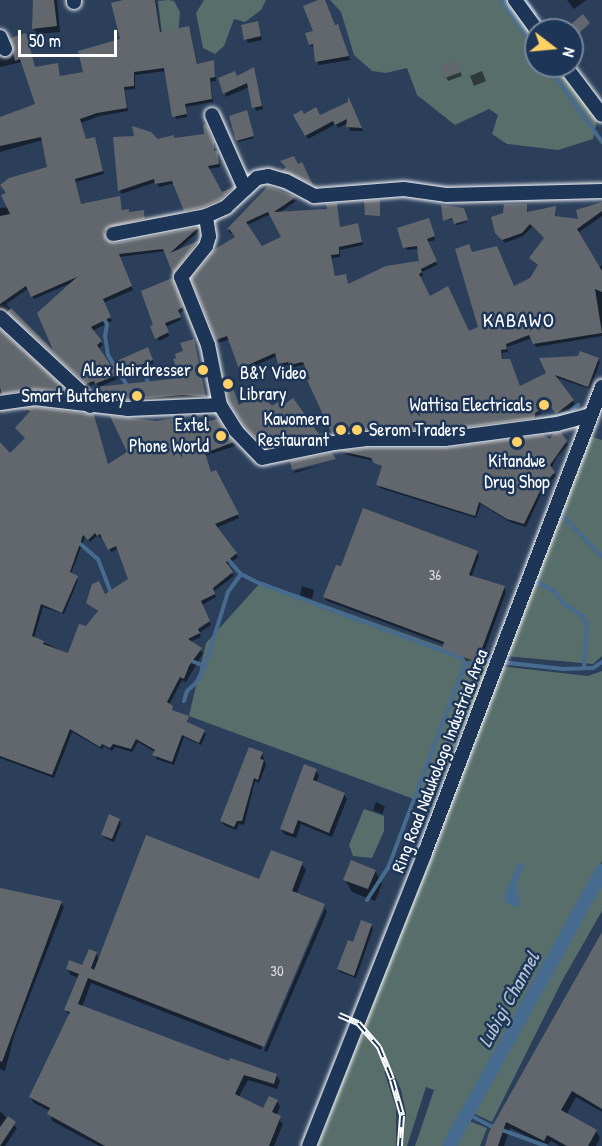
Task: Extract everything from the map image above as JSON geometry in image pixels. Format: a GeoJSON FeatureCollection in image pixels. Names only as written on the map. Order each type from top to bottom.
{"type":"FeatureCollection","features":[{"type":"Feature","properties":{"kind":"street"},"geometry":{"type":"LineString","coordinates":[[515,0],[528,18]]}},
{"type":"Feature","properties":{"kind":"street"},"geometry":{"type":"LineString","coordinates":[[574,78],[602,115]]}},
{"type":"Feature","properties":{"kind":"street"},"geometry":{"type":"LineString","coordinates":[[212,115],[246,189]]}},
{"type":"Feature","properties":{"kind":"street"},"geometry":{"type":"LineString","coordinates":[[113,234],[206,216],[221,210],[257,178],[268,176],[286,181],[314,196],[404,189],[446,195],[602,191]]}},
{"type":"Feature","properties":{"kind":"street"},"geometry":{"type":"LineString","coordinates":[[206,216],[209,230],[207,246],[181,277],[208,345],[220,405],[252,451],[262,459],[334,443],[365,439],[446,439],[557,424],[591,415]]}},
{"type":"Feature","properties":{"kind":"street"},"geometry":{"type":"LineString","coordinates":[[0,317],[80,391],[90,406]]}},
{"type":"Feature","properties":{"kind":"street","name":"Ring Road Nalukologo Industrial Area"},"geometry":{"type":"LineString","coordinates":[[309,1146],[416,875],[602,387]]}},
{"type":"Feature","properties":{"kind":"street"},"geometry":{"type":"LineString","coordinates":[[0,403],[34,399],[135,409],[220,405]]}},
{"type":"Feature","properties":{"kind":"green space"},"geometry":{"type":"Polygon","coordinates":[[[204,0],[266,0],[261,10],[245,22],[234,19],[224,46],[215,54],[203,48],[196,13],[204,0]]]}},
{"type":"Feature","properties":{"kind":"green space"},"geometry":{"type":"Polygon","coordinates":[[[330,0],[507,0],[524,23],[524,78],[564,78],[597,120],[593,139],[558,150],[507,144],[492,134],[498,115],[489,109],[455,125],[417,95],[407,68],[386,73],[372,71],[354,55],[341,12],[330,0]]]}},
{"type":"Feature","properties":{"kind":"green space"},"geometry":{"type":"Polygon","coordinates":[[[158,1],[174,1],[180,12],[178,36],[163,42],[158,1]]]}},
{"type":"Feature","properties":{"kind":"green space"},"geometry":{"type":"Polygon","coordinates":[[[589,436],[602,440],[602,656],[593,664],[504,656],[589,436]]]}},
{"type":"Feature","properties":{"kind":"green space"},"geometry":{"type":"Polygon","coordinates":[[[261,582],[490,664],[430,805],[189,716],[206,643],[261,582]]]}},
{"type":"Feature","properties":{"kind":"green space"},"geometry":{"type":"Polygon","coordinates":[[[500,666],[588,676],[602,671],[602,861],[445,1146],[415,1146],[434,1090],[426,1087],[407,1146],[403,1146],[406,1113],[401,1090],[394,1074],[384,1071],[396,1108],[396,1146],[318,1146],[500,666]]]}},
{"type":"Feature","properties":{"kind":"green space"},"geometry":{"type":"Polygon","coordinates":[[[364,809],[384,816],[384,831],[372,858],[353,856],[349,845],[364,809]]]}},
{"type":"Feature","properties":{"kind":"green space"},"geometry":{"type":"Polygon","coordinates":[[[602,880],[602,911],[562,981],[492,1122],[473,1113],[602,880]]]}},
{"type":"Feature","properties":{"kind":"green space"},"geometry":{"type":"Polygon","coordinates":[[[469,1121],[487,1128],[480,1146],[453,1146],[469,1121]]]}},
{"type":"Feature","properties":{"kind":"water"},"geometry":{"type":"Polygon","coordinates":[[[519,862],[524,865],[516,887],[520,899],[517,908],[505,902],[505,894],[519,862]]]}},
{"type":"Feature","properties":{"kind":"building"},"geometry":{"type":"Polygon","coordinates":[[[33,0],[54,0],[57,26],[32,29],[33,0]]]}},
{"type":"Feature","properties":{"kind":"building"},"geometry":{"type":"Polygon","coordinates":[[[123,0],[155,0],[160,32],[189,26],[197,64],[214,60],[215,77],[210,78],[212,99],[185,104],[187,114],[172,117],[164,68],[134,72],[134,86],[124,87],[127,108],[97,113],[80,119],[86,139],[95,137],[103,171],[75,179],[81,204],[120,196],[122,210],[129,209],[129,212],[144,210],[145,219],[108,227],[104,232],[107,240],[115,243],[199,227],[170,253],[198,241],[173,274],[163,249],[119,254],[132,286],[103,299],[111,317],[91,327],[102,341],[97,345],[110,364],[148,347],[153,360],[95,384],[94,381],[86,384],[7,312],[11,308],[53,350],[37,313],[77,277],[31,297],[26,286],[0,304],[0,216],[10,214],[1,195],[6,193],[0,185],[9,178],[47,167],[41,137],[0,146],[0,117],[35,104],[20,59],[15,61],[10,38],[26,33],[35,67],[58,63],[60,76],[83,72],[78,51],[120,39],[111,3],[123,0]]]}},
{"type":"Feature","properties":{"kind":"building"},"geometry":{"type":"Polygon","coordinates":[[[318,0],[325,0],[335,25],[338,24],[349,56],[315,62],[313,44],[309,45],[305,33],[313,31],[303,6],[318,0]]]}},
{"type":"Feature","properties":{"kind":"building"},"geometry":{"type":"Polygon","coordinates":[[[583,14],[590,23],[584,28],[584,18],[578,18],[583,14]]]}},
{"type":"Feature","properties":{"kind":"building"},"geometry":{"type":"Polygon","coordinates":[[[258,21],[261,36],[244,40],[241,25],[258,21]]]}},
{"type":"Feature","properties":{"kind":"building"},"geometry":{"type":"Polygon","coordinates":[[[456,59],[461,72],[445,78],[440,66],[456,59]]]}},
{"type":"Feature","properties":{"kind":"building"},"geometry":{"type":"Polygon","coordinates":[[[254,67],[262,106],[252,108],[247,83],[223,94],[218,78],[235,71],[237,76],[254,67]]]}},
{"type":"Feature","properties":{"kind":"building"},"geometry":{"type":"Polygon","coordinates":[[[348,96],[362,128],[346,127],[347,119],[335,125],[333,121],[305,136],[293,115],[302,110],[304,114],[316,107],[320,115],[348,102],[348,96]]]}},
{"type":"Feature","properties":{"kind":"building"},"geometry":{"type":"Polygon","coordinates":[[[247,110],[254,136],[236,141],[229,116],[247,110]]]}},
{"type":"Feature","properties":{"kind":"building"},"geometry":{"type":"Polygon","coordinates":[[[206,124],[214,142],[214,151],[218,151],[219,164],[208,166],[222,192],[234,187],[221,199],[203,207],[184,211],[172,181],[155,184],[154,179],[118,191],[113,137],[134,136],[132,126],[151,132],[158,139],[174,135],[174,138],[204,134],[203,125],[206,124]]]}},
{"type":"Feature","properties":{"kind":"building"},"geometry":{"type":"Polygon","coordinates":[[[294,156],[298,164],[302,162],[313,185],[282,171],[286,167],[280,161],[294,156]]]}},
{"type":"Feature","properties":{"kind":"building"},"geometry":{"type":"Polygon","coordinates":[[[268,186],[296,197],[274,212],[327,209],[326,204],[337,203],[340,227],[358,223],[362,242],[339,247],[339,254],[331,255],[335,276],[346,274],[348,284],[386,266],[418,261],[419,264],[417,246],[403,248],[397,228],[429,218],[435,236],[427,239],[437,261],[421,269],[422,272],[419,274],[430,296],[448,286],[469,331],[478,327],[455,249],[469,244],[472,252],[497,246],[514,286],[530,278],[538,265],[529,258],[544,238],[530,224],[522,233],[502,240],[495,233],[491,217],[503,213],[504,204],[527,204],[527,212],[556,206],[555,216],[578,219],[576,210],[602,202],[602,211],[577,229],[602,271],[602,292],[595,289],[602,333],[533,344],[529,335],[506,344],[507,349],[501,350],[502,359],[510,359],[520,386],[546,373],[539,358],[578,356],[580,351],[599,358],[588,387],[555,375],[574,400],[556,414],[549,405],[535,413],[535,418],[444,430],[365,430],[332,434],[307,380],[310,379],[303,362],[289,365],[288,362],[278,364],[275,353],[239,369],[227,336],[216,340],[191,279],[215,249],[235,237],[229,229],[226,230],[268,186]],[[268,212],[246,222],[262,246],[281,237],[268,212]]]}},
{"type":"Feature","properties":{"kind":"building"},"geometry":{"type":"Polygon","coordinates":[[[380,200],[380,216],[365,215],[364,201],[380,200]]]}},
{"type":"Feature","properties":{"kind":"building"},"geometry":{"type":"Polygon","coordinates":[[[441,205],[464,208],[468,220],[454,224],[452,218],[443,221],[441,205]]]}},
{"type":"Feature","properties":{"kind":"building"},"geometry":{"type":"Polygon","coordinates":[[[172,278],[183,307],[178,310],[181,317],[165,323],[169,332],[155,339],[150,326],[153,325],[141,291],[172,278]]]}},
{"type":"Feature","properties":{"kind":"building"},"geometry":{"type":"Polygon","coordinates":[[[0,329],[69,393],[35,389],[2,394],[0,388],[0,329]]]}},
{"type":"Feature","properties":{"kind":"building"},"geometry":{"type":"Polygon","coordinates":[[[194,339],[206,397],[183,395],[128,400],[101,397],[96,387],[180,378],[173,359],[176,358],[175,354],[183,351],[180,343],[194,339]]]}},
{"type":"Feature","properties":{"kind":"building"},"geometry":{"type":"Polygon","coordinates":[[[231,382],[239,405],[260,392],[272,406],[278,402],[281,407],[293,398],[321,437],[281,444],[279,441],[265,448],[244,426],[229,402],[225,384],[231,382]]]}},
{"type":"Feature","properties":{"kind":"building"},"geometry":{"type":"Polygon","coordinates":[[[34,407],[94,415],[108,464],[127,452],[110,416],[157,421],[185,416],[187,426],[218,419],[234,442],[205,453],[211,472],[216,470],[239,514],[215,524],[237,553],[226,562],[233,572],[213,588],[215,594],[201,601],[210,621],[198,629],[200,633],[188,639],[202,648],[189,666],[184,679],[180,677],[167,702],[173,706],[172,710],[189,716],[187,722],[205,730],[199,743],[182,735],[172,762],[152,755],[155,750],[136,739],[131,749],[113,744],[110,748],[102,744],[100,747],[70,729],[52,775],[0,756],[0,442],[10,453],[25,438],[15,428],[30,411],[22,409],[34,407]],[[95,533],[88,540],[83,535],[70,572],[78,576],[62,613],[41,604],[32,636],[44,641],[43,644],[68,653],[79,624],[86,626],[98,611],[86,603],[92,584],[99,581],[105,594],[128,579],[116,546],[108,550],[100,534],[97,536],[95,533]]]}},
{"type":"Feature","properties":{"kind":"building"},"geometry":{"type":"Polygon","coordinates":[[[561,432],[567,441],[550,465],[555,472],[543,485],[524,524],[507,519],[479,502],[475,516],[376,485],[382,466],[374,463],[371,458],[340,451],[366,448],[446,448],[543,435],[550,439],[554,433],[561,432]]]}},
{"type":"Feature","properties":{"kind":"building"},"geometry":{"type":"Polygon","coordinates":[[[332,453],[336,459],[292,470],[290,461],[332,453]]]}},
{"type":"Feature","properties":{"kind":"building"},"geometry":{"type":"Polygon","coordinates":[[[363,508],[478,551],[469,575],[505,586],[477,662],[442,649],[444,642],[323,597],[336,565],[341,566],[363,508]]]}},
{"type":"Feature","properties":{"kind":"building"},"geometry":{"type":"Polygon","coordinates":[[[249,747],[263,752],[260,759],[264,760],[258,780],[254,778],[242,821],[237,821],[234,827],[220,821],[249,747]]]}},
{"type":"Feature","properties":{"kind":"building"},"geometry":{"type":"Polygon","coordinates":[[[304,764],[317,769],[313,780],[345,793],[329,833],[298,820],[293,834],[280,829],[304,764]]]}},
{"type":"Feature","properties":{"kind":"building"},"geometry":{"type":"Polygon","coordinates":[[[109,814],[120,819],[112,839],[101,835],[109,814]]]}},
{"type":"Feature","properties":{"kind":"building"},"geometry":{"type":"Polygon","coordinates":[[[146,835],[259,879],[271,850],[303,862],[292,891],[325,904],[264,1047],[88,978],[78,1004],[229,1061],[230,1058],[277,1074],[274,1084],[244,1075],[235,1094],[263,1108],[269,1096],[278,1100],[272,1112],[281,1116],[269,1146],[105,1146],[47,1114],[50,1108],[29,1097],[70,1012],[64,1010],[79,974],[66,969],[69,960],[82,965],[89,949],[97,952],[91,968],[94,970],[146,835]]]}},
{"type":"Feature","properties":{"kind":"building"},"geometry":{"type":"Polygon","coordinates":[[[351,860],[376,870],[368,889],[343,880],[351,860]]]}},
{"type":"Feature","properties":{"kind":"building"},"geometry":{"type":"Polygon","coordinates":[[[0,888],[62,901],[2,1062],[0,1061],[0,888]]]}},
{"type":"Feature","properties":{"kind":"building"},"geometry":{"type":"Polygon","coordinates":[[[361,920],[372,924],[354,976],[337,969],[348,940],[353,942],[361,920]]]}},
{"type":"Feature","properties":{"kind":"building"},"geometry":{"type":"Polygon","coordinates":[[[602,932],[602,1109],[572,1091],[561,1110],[597,1130],[588,1146],[567,1146],[547,1135],[544,1141],[506,1122],[498,1146],[485,1146],[489,1132],[602,932]]]}},
{"type":"Feature","properties":{"kind":"building"},"geometry":{"type":"Polygon","coordinates":[[[8,1116],[16,1122],[0,1146],[0,1127],[8,1116]]]}},
{"type":"Feature","properties":{"kind":"waterway"},"geometry":{"type":"LineString","coordinates":[[501,0],[524,32]]}},
{"type":"Feature","properties":{"kind":"waterway"},"geometry":{"type":"LineString","coordinates":[[525,0],[535,14]]}},
{"type":"Feature","properties":{"kind":"waterway"},"geometry":{"type":"LineString","coordinates":[[557,78],[602,142]]}},
{"type":"Feature","properties":{"kind":"waterway"},"geometry":{"type":"LineString","coordinates":[[104,319],[107,324],[105,336],[108,355],[127,386]]}},
{"type":"Feature","properties":{"kind":"waterway"},"geometry":{"type":"LineString","coordinates":[[144,370],[149,386]]}},
{"type":"Feature","properties":{"kind":"waterway"},"geometry":{"type":"LineString","coordinates":[[572,410],[578,405]]}},
{"type":"Feature","properties":{"kind":"waterway"},"geometry":{"type":"LineString","coordinates":[[545,419],[568,413]]}},
{"type":"Feature","properties":{"kind":"waterway"},"geometry":{"type":"LineString","coordinates":[[276,449],[292,445]]}},
{"type":"Feature","properties":{"kind":"waterway"},"geometry":{"type":"LineString","coordinates":[[560,513],[602,557]]}},
{"type":"Feature","properties":{"kind":"waterway"},"geometry":{"type":"LineString","coordinates":[[77,541],[98,559],[110,591]]}},
{"type":"Feature","properties":{"kind":"waterway"},"geometry":{"type":"LineString","coordinates":[[226,557],[241,574],[259,583],[462,658],[465,664]]}},
{"type":"Feature","properties":{"kind":"waterway"},"geometry":{"type":"LineString","coordinates":[[189,660],[205,666],[228,592],[241,574]]}},
{"type":"Feature","properties":{"kind":"waterway"},"geometry":{"type":"LineString","coordinates":[[534,581],[553,590],[563,603],[582,616],[587,625],[584,668]]}},
{"type":"Feature","properties":{"kind":"waterway"},"geometry":{"type":"LineString","coordinates":[[367,900],[388,868],[465,664],[482,660],[564,669],[593,668],[602,662]]}},
{"type":"Feature","properties":{"kind":"waterway"},"geometry":{"type":"LineString","coordinates":[[184,701],[187,691],[196,683],[205,667]]}},
{"type":"Feature","properties":{"kind":"waterway","name":"Lubigi Channel"},"geometry":{"type":"LineString","coordinates":[[449,1146],[602,871]]}},
{"type":"Feature","properties":{"kind":"waterway"},"geometry":{"type":"LineString","coordinates":[[468,1114],[491,1126],[546,1146]]}},
{"type":"Feature","properties":{"kind":"railway"},"geometry":{"type":"LineString","coordinates":[[339,1015],[358,1023],[379,1047],[392,1080],[402,1116],[400,1146]]}},
{"type":"Feature","properties":{"kind":"place","name":"Alex Hairdresser"},"geometry":{"type":"Point","coordinates":[203,370]}},
{"type":"Feature","properties":{"kind":"place","name":"B&Y Video Library"},"geometry":{"type":"Point","coordinates":[228,384]}},
{"type":"Feature","properties":{"kind":"place","name":"Smart Butchery"},"geometry":{"type":"Point","coordinates":[137,396]}},
{"type":"Feature","properties":{"kind":"place","name":"Wattisa Electricals"},"geometry":{"type":"Point","coordinates":[544,405]}},
{"type":"Feature","properties":{"kind":"place","name":"Kawomera Restaurant"},"geometry":{"type":"Point","coordinates":[341,430]}},
{"type":"Feature","properties":{"kind":"place","name":"Serom Traders"},"geometry":{"type":"Point","coordinates":[357,430]}},
{"type":"Feature","properties":{"kind":"place","name":"Extel Phone World"},"geometry":{"type":"Point","coordinates":[221,436]}},
{"type":"Feature","properties":{"kind":"place","name":"Kitandwe Drug Shop"},"geometry":{"type":"Point","coordinates":[517,442]}},
{"type":"Feature","properties":{"kind":"district","name":"KABAWO"},"geometry":{"type":"Point","coordinates":[519,319]}}]}
